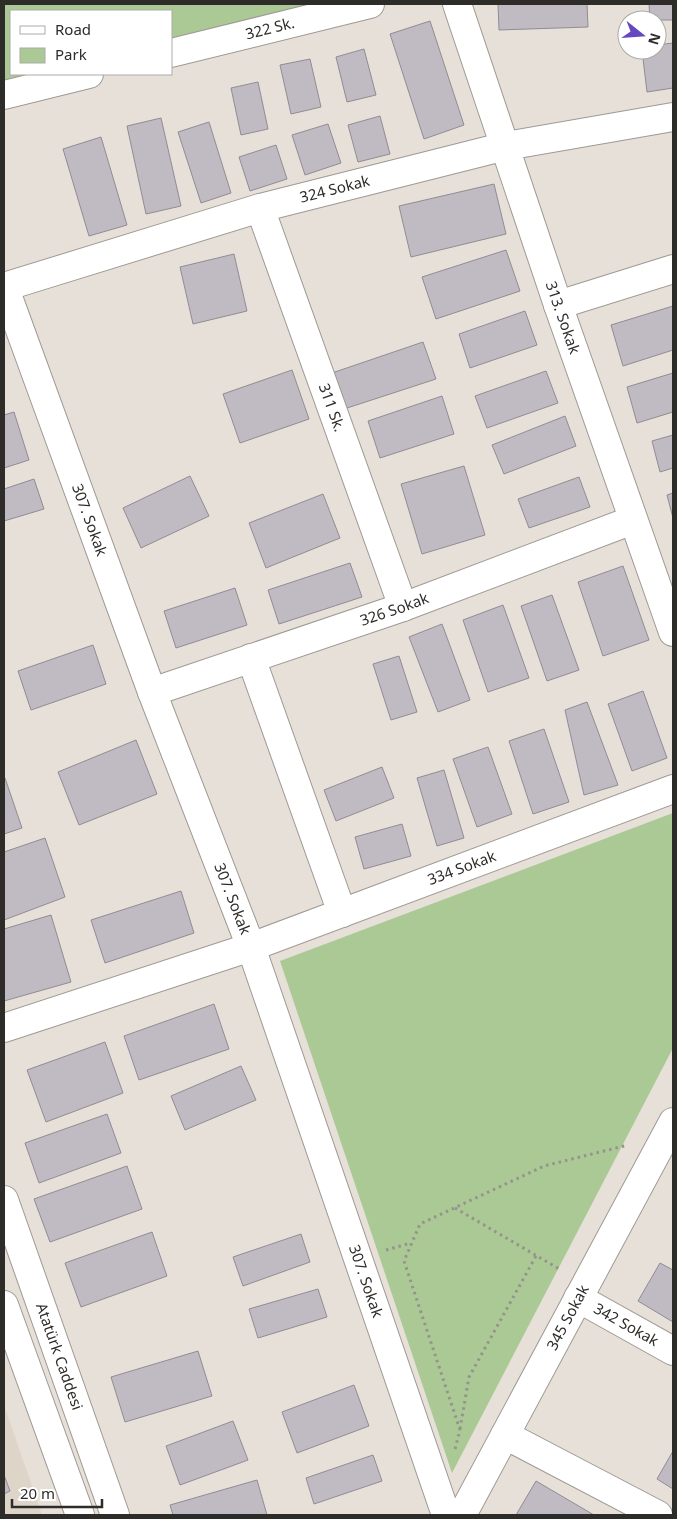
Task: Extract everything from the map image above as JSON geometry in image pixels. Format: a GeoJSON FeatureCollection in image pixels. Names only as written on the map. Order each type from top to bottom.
{"type":"FeatureCollection","features":[{"type":"Feature","properties":{"kind":"street","name":"322 Sk."},"geometry":{"type":"LineString","coordinates":[[172,53],[370,4]]}},
{"type":"Feature","properties":{"kind":"street","name":"313. Sokak"},"geometry":{"type":"LineString","coordinates":[[457,4],[558,305],[673,632]]}},
{"type":"Feature","properties":{"kind":"street"},"geometry":{"type":"LineString","coordinates":[[4,95],[85,75]]}},
{"type":"Feature","properties":{"kind":"street","name":"324 Sokak"},"geometry":{"type":"LineString","coordinates":[[4,287],[260,208],[506,146],[673,117]]}},
{"type":"Feature","properties":{"kind":"street","name":"311 Sk."},"geometry":{"type":"LineString","coordinates":[[260,208],[403,607]]}},
{"type":"Feature","properties":{"kind":"street"},"geometry":{"type":"LineString","coordinates":[[558,305],[673,269]]}},
{"type":"Feature","properties":{"kind":"street","name":"307. Sokak"},"geometry":{"type":"LineString","coordinates":[[4,287],[152,692],[251,947],[446,1515]]}},
{"type":"Feature","properties":{"kind":"street","name":"326 Sokak"},"geometry":{"type":"LineString","coordinates":[[152,692],[403,607],[633,520]]}},
{"type":"Feature","properties":{"kind":"street"},"geometry":{"type":"LineString","coordinates":[[251,658],[342,913]]}},
{"type":"Feature","properties":{"kind":"street","name":"334 Sokak"},"geometry":{"type":"LineString","coordinates":[[4,1028],[251,947],[673,789]]}},
{"type":"Feature","properties":{"kind":"street","name":"345 Sokak"},"geometry":{"type":"LineString","coordinates":[[462,1515],[669,1129]]}},
{"type":"Feature","properties":{"kind":"street","name":"Atatürk Caddesi"},"geometry":{"type":"LineString","coordinates":[[4,1200],[115,1515]]}},
{"type":"Feature","properties":{"kind":"street","name":"342 Sokak"},"geometry":{"type":"LineString","coordinates":[[582,1292],[673,1351]]}},
{"type":"Feature","properties":{"kind":"street"},"geometry":{"type":"LineString","coordinates":[[4,1305],[80,1515]]}},
{"type":"Feature","properties":{"kind":"street"},"geometry":{"type":"LineString","coordinates":[[505,1435],[658,1515]]}},
{"type":"Feature","properties":{"kind":"path"},"geometry":{"type":"LineString","coordinates":[[460,1430],[404,1261],[420,1224],[544,1166],[669,1129]]}},
{"type":"Feature","properties":{"kind":"path"},"geometry":{"type":"LineString","coordinates":[[455,1208],[536,1256],[582,1292]]}},
{"type":"Feature","properties":{"kind":"path"},"geometry":{"type":"LineString","coordinates":[[453,1456],[460,1430],[469,1376],[536,1256]]}},
{"type":"Feature","properties":{"kind":"shaded area"},"geometry":{"type":"Polygon","coordinates":[[[4,1405],[42,1515],[4,1515],[4,1405]]]}},
{"type":"Feature","properties":{"kind":"green space"},"geometry":{"type":"Polygon","coordinates":[[[4,4],[370,4],[172,53],[172,10],[10,10],[10,75],[85,75],[4,95],[4,4]]]}},
{"type":"Feature","properties":{"kind":"green space"},"geometry":{"type":"Polygon","coordinates":[[[673,813],[673,1048],[452,1473],[280,961],[673,813]]]}},
{"type":"Feature","properties":{"kind":"building"},"geometry":{"type":"Polygon","coordinates":[[[498,4],[587,4],[588,27],[499,30],[498,4]]]}},
{"type":"Feature","properties":{"kind":"building"},"geometry":{"type":"Polygon","coordinates":[[[649,4],[673,4],[673,20],[667,20],[667,10],[649,10],[649,4]]]}},
{"type":"Feature","properties":{"kind":"building"},"geometry":{"type":"Polygon","coordinates":[[[430,21],[464,125],[424,139],[390,34],[430,21]]]}},
{"type":"Feature","properties":{"kind":"building"},"geometry":{"type":"Polygon","coordinates":[[[673,43],[673,88],[647,92],[643,60],[667,60],[667,44],[673,43]]]}},
{"type":"Feature","properties":{"kind":"building"},"geometry":{"type":"Polygon","coordinates":[[[364,49],[376,95],[347,102],[336,57],[364,49]]]}},
{"type":"Feature","properties":{"kind":"building"},"geometry":{"type":"Polygon","coordinates":[[[310,59],[321,107],[291,114],[280,65],[310,59]]]}},
{"type":"Feature","properties":{"kind":"building"},"geometry":{"type":"Polygon","coordinates":[[[258,82],[268,129],[241,135],[231,88],[258,82]]]}},
{"type":"Feature","properties":{"kind":"building"},"geometry":{"type":"Polygon","coordinates":[[[380,116],[390,154],[358,162],[348,125],[380,116]]]}},
{"type":"Feature","properties":{"kind":"building"},"geometry":{"type":"Polygon","coordinates":[[[161,118],[181,206],[146,214],[127,126],[161,118]]]}},
{"type":"Feature","properties":{"kind":"building"},"geometry":{"type":"Polygon","coordinates":[[[209,122],[231,193],[201,203],[178,132],[209,122]]]}},
{"type":"Feature","properties":{"kind":"building"},"geometry":{"type":"Polygon","coordinates":[[[328,124],[341,163],[305,175],[292,135],[328,124]]]}},
{"type":"Feature","properties":{"kind":"building"},"geometry":{"type":"Polygon","coordinates":[[[101,137],[127,225],[89,236],[63,149],[101,137]]]}},
{"type":"Feature","properties":{"kind":"building"},"geometry":{"type":"Polygon","coordinates":[[[276,145],[287,179],[250,191],[239,157],[276,145]]]}},
{"type":"Feature","properties":{"kind":"building"},"geometry":{"type":"Polygon","coordinates":[[[494,184],[506,234],[411,257],[399,206],[494,184]]]}},
{"type":"Feature","properties":{"kind":"building"},"geometry":{"type":"Polygon","coordinates":[[[506,250],[520,291],[436,319],[422,277],[506,250]]]}},
{"type":"Feature","properties":{"kind":"building"},"geometry":{"type":"Polygon","coordinates":[[[234,254],[247,311],[193,324],[180,267],[234,254]]]}},
{"type":"Feature","properties":{"kind":"building"},"geometry":{"type":"Polygon","coordinates":[[[673,306],[673,350],[623,366],[611,325],[673,306]]]}},
{"type":"Feature","properties":{"kind":"building"},"geometry":{"type":"Polygon","coordinates":[[[525,311],[537,345],[470,368],[459,334],[525,311]]]}},
{"type":"Feature","properties":{"kind":"building"},"geometry":{"type":"Polygon","coordinates":[[[423,342],[436,379],[344,409],[332,373],[423,342]]]}},
{"type":"Feature","properties":{"kind":"building"},"geometry":{"type":"Polygon","coordinates":[[[292,370],[309,419],[240,443],[223,394],[292,370]]]}},
{"type":"Feature","properties":{"kind":"building"},"geometry":{"type":"Polygon","coordinates":[[[546,371],[558,403],[487,428],[475,396],[546,371]]]}},
{"type":"Feature","properties":{"kind":"building"},"geometry":{"type":"Polygon","coordinates":[[[673,373],[673,412],[637,423],[627,387],[673,373]]]}},
{"type":"Feature","properties":{"kind":"building"},"geometry":{"type":"Polygon","coordinates":[[[442,396],[454,434],[380,458],[368,421],[442,396]]]}},
{"type":"Feature","properties":{"kind":"building"},"geometry":{"type":"Polygon","coordinates":[[[14,412],[29,460],[4,468],[4,415],[14,412]]]}},
{"type":"Feature","properties":{"kind":"building"},"geometry":{"type":"Polygon","coordinates":[[[565,416],[576,446],[504,474],[492,445],[565,416]]]}},
{"type":"Feature","properties":{"kind":"building"},"geometry":{"type":"Polygon","coordinates":[[[673,435],[673,468],[660,472],[652,441],[673,435]]]}},
{"type":"Feature","properties":{"kind":"building"},"geometry":{"type":"Polygon","coordinates":[[[464,466],[485,535],[422,554],[401,484],[464,466]]]}},
{"type":"Feature","properties":{"kind":"building"},"geometry":{"type":"Polygon","coordinates":[[[190,476],[209,516],[141,548],[123,508],[190,476]]]}},
{"type":"Feature","properties":{"kind":"building"},"geometry":{"type":"Polygon","coordinates":[[[579,477],[590,507],[529,528],[518,499],[579,477]]]}},
{"type":"Feature","properties":{"kind":"building"},"geometry":{"type":"Polygon","coordinates":[[[34,479],[44,509],[4,521],[4,489],[34,479]]]}},
{"type":"Feature","properties":{"kind":"building"},"geometry":{"type":"Polygon","coordinates":[[[673,493],[673,518],[667,495],[673,493]]]}},
{"type":"Feature","properties":{"kind":"building"},"geometry":{"type":"Polygon","coordinates":[[[323,494],[340,538],[266,568],[249,523],[323,494]]]}},
{"type":"Feature","properties":{"kind":"building"},"geometry":{"type":"Polygon","coordinates":[[[350,563],[362,597],[279,624],[268,590],[350,563]]]}},
{"type":"Feature","properties":{"kind":"building"},"geometry":{"type":"Polygon","coordinates":[[[623,566],[649,640],[603,656],[578,582],[623,566]]]}},
{"type":"Feature","properties":{"kind":"building"},"geometry":{"type":"Polygon","coordinates":[[[235,588],[247,625],[176,648],[164,611],[235,588]]]}},
{"type":"Feature","properties":{"kind":"building"},"geometry":{"type":"Polygon","coordinates":[[[552,595],[579,670],[547,681],[521,606],[552,595]]]}},
{"type":"Feature","properties":{"kind":"building"},"geometry":{"type":"Polygon","coordinates":[[[503,605],[529,678],[488,692],[463,620],[503,605]]]}},
{"type":"Feature","properties":{"kind":"building"},"geometry":{"type":"Polygon","coordinates":[[[442,624],[470,700],[438,712],[409,637],[442,624]]]}},
{"type":"Feature","properties":{"kind":"building"},"geometry":{"type":"Polygon","coordinates":[[[93,645],[106,684],[31,710],[18,671],[93,645]]]}},
{"type":"Feature","properties":{"kind":"building"},"geometry":{"type":"Polygon","coordinates":[[[399,656],[417,712],[391,720],[373,664],[399,656]]]}},
{"type":"Feature","properties":{"kind":"building"},"geometry":{"type":"Polygon","coordinates":[[[643,691],[667,758],[632,771],[608,704],[643,691]]]}},
{"type":"Feature","properties":{"kind":"building"},"geometry":{"type":"Polygon","coordinates":[[[587,702],[618,785],[584,795],[565,710],[587,702]]]}},
{"type":"Feature","properties":{"kind":"building"},"geometry":{"type":"Polygon","coordinates":[[[544,729],[569,802],[533,814],[509,741],[544,729]]]}},
{"type":"Feature","properties":{"kind":"building"},"geometry":{"type":"Polygon","coordinates":[[[136,740],[157,794],[79,825],[58,772],[136,740]]]}},
{"type":"Feature","properties":{"kind":"building"},"geometry":{"type":"Polygon","coordinates":[[[488,747],[512,814],[477,827],[453,759],[488,747]]]}},
{"type":"Feature","properties":{"kind":"building"},"geometry":{"type":"Polygon","coordinates":[[[382,767],[394,798],[336,821],[324,790],[382,767]]]}},
{"type":"Feature","properties":{"kind":"building"},"geometry":{"type":"Polygon","coordinates":[[[444,770],[464,838],[437,846],[417,778],[444,770]]]}},
{"type":"Feature","properties":{"kind":"building"},"geometry":{"type":"Polygon","coordinates":[[[4,778],[22,828],[4,834],[4,778]]]}},
{"type":"Feature","properties":{"kind":"building"},"geometry":{"type":"Polygon","coordinates":[[[402,824],[411,856],[364,869],[355,837],[402,824]]]}},
{"type":"Feature","properties":{"kind":"building"},"geometry":{"type":"Polygon","coordinates":[[[45,838],[65,897],[4,920],[4,852],[45,838]]]}},
{"type":"Feature","properties":{"kind":"building"},"geometry":{"type":"Polygon","coordinates":[[[181,891],[194,933],[105,963],[91,920],[181,891]]]}},
{"type":"Feature","properties":{"kind":"building"},"geometry":{"type":"Polygon","coordinates":[[[51,915],[71,982],[4,1001],[4,929],[51,915]]]}},
{"type":"Feature","properties":{"kind":"building"},"geometry":{"type":"Polygon","coordinates":[[[214,1004],[229,1049],[139,1080],[124,1036],[214,1004]]]}},
{"type":"Feature","properties":{"kind":"building"},"geometry":{"type":"Polygon","coordinates":[[[105,1042],[123,1093],[46,1122],[27,1070],[105,1042]]]}},
{"type":"Feature","properties":{"kind":"building"},"geometry":{"type":"Polygon","coordinates":[[[241,1066],[256,1100],[185,1130],[171,1096],[241,1066]]]}},
{"type":"Feature","properties":{"kind":"building"},"geometry":{"type":"Polygon","coordinates":[[[107,1114],[121,1153],[39,1183],[25,1143],[107,1114]]]}},
{"type":"Feature","properties":{"kind":"building"},"geometry":{"type":"Polygon","coordinates":[[[127,1166],[142,1209],[50,1242],[34,1199],[127,1166]]]}},
{"type":"Feature","properties":{"kind":"building"},"geometry":{"type":"Polygon","coordinates":[[[152,1232],[167,1276],[81,1307],[65,1263],[152,1232]]]}},
{"type":"Feature","properties":{"kind":"building"},"geometry":{"type":"Polygon","coordinates":[[[301,1234],[310,1262],[243,1286],[233,1257],[301,1234]]]}},
{"type":"Feature","properties":{"kind":"building"},"geometry":{"type":"Polygon","coordinates":[[[660,1263],[673,1270],[673,1322],[638,1301],[660,1263]]]}},
{"type":"Feature","properties":{"kind":"building"},"geometry":{"type":"Polygon","coordinates":[[[318,1289],[327,1317],[258,1338],[249,1309],[318,1289]]]}},
{"type":"Feature","properties":{"kind":"building"},"geometry":{"type":"Polygon","coordinates":[[[198,1351],[212,1396],[125,1422],[111,1377],[198,1351]]]}},
{"type":"Feature","properties":{"kind":"building"},"geometry":{"type":"Polygon","coordinates":[[[354,1385],[369,1426],[297,1453],[282,1412],[354,1385]]]}},
{"type":"Feature","properties":{"kind":"building"},"geometry":{"type":"Polygon","coordinates":[[[233,1421],[248,1460],[180,1485],[166,1446],[233,1421]]]}},
{"type":"Feature","properties":{"kind":"building"},"geometry":{"type":"Polygon","coordinates":[[[673,1451],[673,1489],[657,1479],[673,1451]]]}},
{"type":"Feature","properties":{"kind":"building"},"geometry":{"type":"Polygon","coordinates":[[[373,1455],[382,1481],[314,1504],[306,1478],[373,1455]]]}},
{"type":"Feature","properties":{"kind":"building"},"geometry":{"type":"Polygon","coordinates":[[[4,1475],[10,1491],[4,1494],[4,1475]]]}},
{"type":"Feature","properties":{"kind":"building"},"geometry":{"type":"Polygon","coordinates":[[[257,1480],[267,1515],[173,1515],[170,1505],[257,1480]]]}},
{"type":"Feature","properties":{"kind":"building"},"geometry":{"type":"Polygon","coordinates":[[[536,1481],[594,1515],[516,1515],[536,1481]]]}}]}
